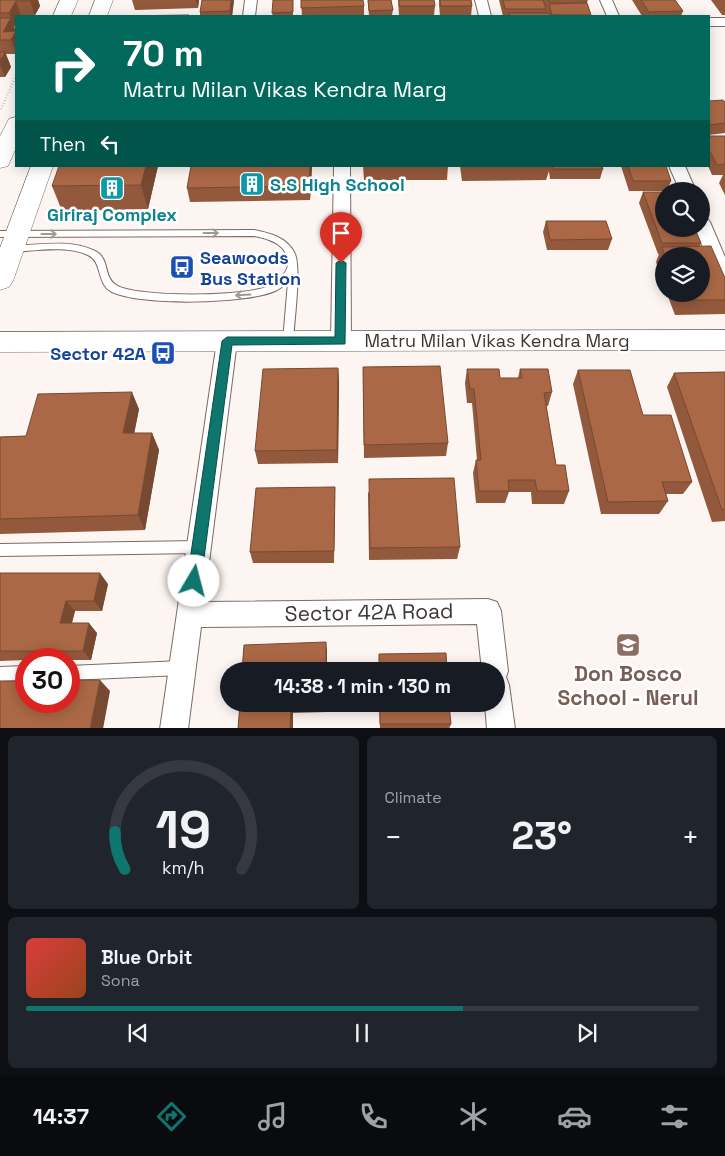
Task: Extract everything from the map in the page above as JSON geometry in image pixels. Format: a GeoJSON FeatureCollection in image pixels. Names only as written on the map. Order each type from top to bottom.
{"type":"FeatureCollection","features":[{"type":"Feature","properties":{"kind":"street"},"geometry":{"type":"LineString","coordinates":[[62,15],[69,0]]}},
{"type":"Feature","properties":{"kind":"street"},"geometry":{"type":"LineString","coordinates":[[98,15],[104,0]]}},
{"type":"Feature","properties":{"kind":"street"},"geometry":{"type":"LineString","coordinates":[[249,15],[251,0]]}},
{"type":"Feature","properties":{"kind":"street"},"geometry":{"type":"LineString","coordinates":[[480,0],[484,15]]}},
{"type":"Feature","properties":{"kind":"street"},"geometry":{"type":"LineString","coordinates":[[606,0],[613,15]]}},
{"type":"Feature","properties":{"kind":"street"},"geometry":{"type":"LineString","coordinates":[[710,22],[725,22]]}},
{"type":"Feature","properties":{"kind":"street"},"geometry":{"type":"LineString","coordinates":[[0,160],[15,125]]}},
{"type":"Feature","properties":{"kind":"street"},"geometry":{"type":"LineString","coordinates":[[0,281],[10,239],[42,167]]}},
{"type":"Feature","properties":{"kind":"street"},"geometry":{"type":"LineString","coordinates":[[341,341],[342,167]]}},
{"type":"Feature","properties":{"kind":"street"},"geometry":{"type":"LineString","coordinates":[[677,167],[684,182]]}},
{"type":"Feature","properties":{"kind":"street"},"geometry":{"type":"LineString","coordinates":[[708,237],[725,277]]}},
{"type":"Feature","properties":{"kind":"street","name":"Matru Milan Vikas Kendra Marg"},"geometry":{"type":"LineString","coordinates":[[0,342],[725,340]]}},
{"type":"Feature","properties":{"kind":"street"},"geometry":{"type":"LineString","coordinates":[[174,728],[227,341]]}},
{"type":"Feature","properties":{"kind":"street","name":"Sector 42A Road"},"geometry":{"type":"LineString","coordinates":[[190,615],[488,611],[494,662]]}},
{"type":"Feature","properties":{"kind":"street"},"geometry":{"type":"LineString","coordinates":[[499,712],[501,728]]}},
{"type":"Feature","properties":{"kind":"lane"},"geometry":{"type":"LineString","coordinates":[[10,239],[254,233],[278,239],[292,253],[293,263],[288,341]]}},
{"type":"Feature","properties":{"kind":"lane"},"geometry":{"type":"LineString","coordinates":[[10,239],[89,251],[100,259],[104,278],[111,287],[127,295],[258,294],[283,282],[290,272],[293,263]]}},
{"type":"Feature","properties":{"kind":"lane"},"geometry":{"type":"LineString","coordinates":[[0,550],[199,546]]}},
{"type":"Feature","properties":{"kind":"lane"},"geometry":{"type":"LineString","coordinates":[[80,673],[182,668]]}},
{"type":"Feature","properties":{"kind":"lane"},"geometry":{"type":"LineString","coordinates":[[0,674],[15,674]]}},
{"type":"Feature","properties":{"kind":"path"},"geometry":{"type":"LineString","coordinates":[[0,112],[15,78]]}},
{"type":"Feature","properties":{"kind":"building"},"geometry":{"type":"Polygon","coordinates":[[[0,0],[31,0],[16,1],[9,13],[0,13],[0,0]]]}},
{"type":"Feature","properties":{"kind":"building"},"geometry":{"type":"Polygon","coordinates":[[[202,0],[231,0],[230,11],[200,12],[202,0]]]}},
{"type":"Feature","properties":{"kind":"building"},"geometry":{"type":"Polygon","coordinates":[[[273,0],[293,0],[293,12],[272,13],[273,0]]]}},
{"type":"Feature","properties":{"kind":"building"},"geometry":{"type":"Polygon","coordinates":[[[301,0],[363,0],[364,6],[301,8],[301,0]]]}},
{"type":"Feature","properties":{"kind":"building"},"geometry":{"type":"Polygon","coordinates":[[[368,0],[391,0],[393,10],[369,11],[368,0]]]}},
{"type":"Feature","properties":{"kind":"building"},"geometry":{"type":"Polygon","coordinates":[[[399,0],[434,0],[435,6],[399,6],[399,0]]]}},
{"type":"Feature","properties":{"kind":"building"},"geometry":{"type":"Polygon","coordinates":[[[440,0],[471,0],[472,6],[441,6],[440,0]]]}},
{"type":"Feature","properties":{"kind":"building"},"geometry":{"type":"Polygon","coordinates":[[[503,0],[543,0],[546,9],[505,9],[503,0]]]}},
{"type":"Feature","properties":{"kind":"building"},"geometry":{"type":"Polygon","coordinates":[[[548,0],[587,0],[587,2],[549,2],[548,0]]]}},
{"type":"Feature","properties":{"kind":"building"},"geometry":{"type":"Polygon","coordinates":[[[641,0],[675,0],[683,11],[649,12],[641,0]]]}},
{"type":"Feature","properties":{"kind":"building"},"geometry":{"type":"Polygon","coordinates":[[[587,3],[591,15],[552,15],[549,4],[587,3]]]}},
{"type":"Feature","properties":{"kind":"building"},"geometry":{"type":"Polygon","coordinates":[[[509,13],[549,13],[550,15],[510,15],[509,13]]]}},
{"type":"Feature","properties":{"kind":"building"},"geometry":{"type":"Polygon","coordinates":[[[0,18],[11,18],[3,32],[15,31],[15,33],[11,40],[0,40],[0,18]]]}},
{"type":"Feature","properties":{"kind":"building"},"geometry":{"type":"Polygon","coordinates":[[[0,52],[5,52],[0,61],[0,52]]]}},
{"type":"Feature","properties":{"kind":"building"},"geometry":{"type":"Polygon","coordinates":[[[723,100],[725,102],[725,123],[710,125],[710,101],[723,100]]]}},
{"type":"Feature","properties":{"kind":"building"},"geometry":{"type":"Polygon","coordinates":[[[710,136],[725,136],[725,164],[717,165],[710,152],[710,136]]]}},
{"type":"Feature","properties":{"kind":"building"},"geometry":{"type":"Polygon","coordinates":[[[59,167],[146,167],[141,185],[52,186],[59,167]]]}},
{"type":"Feature","properties":{"kind":"building"},"geometry":{"type":"Polygon","coordinates":[[[191,167],[310,167],[309,186],[187,188],[191,167]]]}},
{"type":"Feature","properties":{"kind":"building"},"geometry":{"type":"Polygon","coordinates":[[[552,167],[602,167],[603,169],[553,169],[552,167]]]}},
{"type":"Feature","properties":{"kind":"building"},"geometry":{"type":"Polygon","coordinates":[[[628,167],[666,167],[671,181],[633,181],[628,167]]]}},
{"type":"Feature","properties":{"kind":"building"},"geometry":{"type":"Polygon","coordinates":[[[643,192],[655,192],[655,224],[643,192]]]}},
{"type":"Feature","properties":{"kind":"building"},"geometry":{"type":"Polygon","coordinates":[[[546,221],[606,221],[612,239],[550,240],[546,221]]]}},
{"type":"Feature","properties":{"kind":"building"},"geometry":{"type":"Polygon","coordinates":[[[660,237],[698,237],[701,243],[662,243],[660,237]]]}},
{"type":"Feature","properties":{"kind":"building"},"geometry":{"type":"Polygon","coordinates":[[[711,246],[725,278],[725,300],[710,300],[710,247],[662,247],[711,246]]]}},
{"type":"Feature","properties":{"kind":"building"},"geometry":{"type":"Polygon","coordinates":[[[440,366],[448,443],[364,445],[363,367],[440,366]]]}},
{"type":"Feature","properties":{"kind":"building"},"geometry":{"type":"Polygon","coordinates":[[[338,368],[337,450],[255,451],[263,369],[338,368]]]}},
{"type":"Feature","properties":{"kind":"building"},"geometry":{"type":"Polygon","coordinates":[[[467,369],[499,369],[500,378],[522,378],[520,369],[548,369],[552,392],[544,393],[556,465],[565,465],[569,491],[537,491],[535,480],[508,480],[509,491],[479,491],[476,460],[481,460],[474,389],[470,389],[467,369]]]}},
{"type":"Feature","properties":{"kind":"building"},"geometry":{"type":"Polygon","coordinates":[[[578,370],[630,370],[643,415],[671,415],[692,482],[662,482],[668,501],[608,502],[578,370]]]}},
{"type":"Feature","properties":{"kind":"building"},"geometry":{"type":"Polygon","coordinates":[[[725,372],[725,509],[722,510],[674,373],[725,372]]]}},
{"type":"Feature","properties":{"kind":"building"},"geometry":{"type":"Polygon","coordinates":[[[132,392],[123,433],[152,433],[138,515],[0,519],[0,437],[26,436],[38,394],[132,392]]]}},
{"type":"Feature","properties":{"kind":"building"},"geometry":{"type":"Polygon","coordinates":[[[454,478],[460,547],[370,548],[369,479],[454,478]]]}},
{"type":"Feature","properties":{"kind":"building"},"geometry":{"type":"Polygon","coordinates":[[[335,487],[334,551],[250,552],[256,488],[335,487]]]}},
{"type":"Feature","properties":{"kind":"building"},"geometry":{"type":"Polygon","coordinates":[[[0,573],[100,573],[94,601],[66,601],[60,623],[89,623],[83,651],[80,651],[80,648],[15,648],[15,651],[0,651],[0,573]]]}},
{"type":"Feature","properties":{"kind":"building"},"geometry":{"type":"Polygon","coordinates":[[[326,642],[326,662],[243,662],[244,645],[326,642]]]}},
{"type":"Feature","properties":{"kind":"building"},"geometry":{"type":"Polygon","coordinates":[[[446,653],[446,662],[379,662],[379,654],[446,653]]]}},
{"type":"Feature","properties":{"kind":"building"},"geometry":{"type":"Polygon","coordinates":[[[80,680],[100,680],[90,728],[0,728],[0,681],[15,681],[15,713],[80,713],[80,680]]]}},
{"type":"Feature","properties":{"kind":"building"},"geometry":{"type":"Polygon","coordinates":[[[239,712],[291,712],[290,728],[238,728],[239,712]]]}},
{"type":"Feature","properties":{"kind":"building"},"geometry":{"type":"Polygon","coordinates":[[[380,712],[450,712],[451,724],[380,724],[380,712]]]}},
{"type":"Feature","properties":{"kind":"place","name":"S.S High School"},"geometry":{"type":"Point","coordinates":[252,184]}},
{"type":"Feature","properties":{"kind":"place","name":"Giriraj Complex"},"geometry":{"type":"Point","coordinates":[112,188]}},
{"type":"Feature","properties":{"kind":"place","name":"Seawoods Bus Station"},"geometry":{"type":"Point","coordinates":[182,267]}},
{"type":"Feature","properties":{"kind":"place","name":"Sector 42A"},"geometry":{"type":"Point","coordinates":[163,353]}},
{"type":"Feature","properties":{"kind":"place","name":"Don Bosco School - Nerul"},"geometry":{"type":"Point","coordinates":[628,645]}},
{"type":"Feature","properties":{"kind":"route"},"geometry":{"type":"LineString","coordinates":[[194,581],[227,341],[341,341],[341,263]]}}]}
